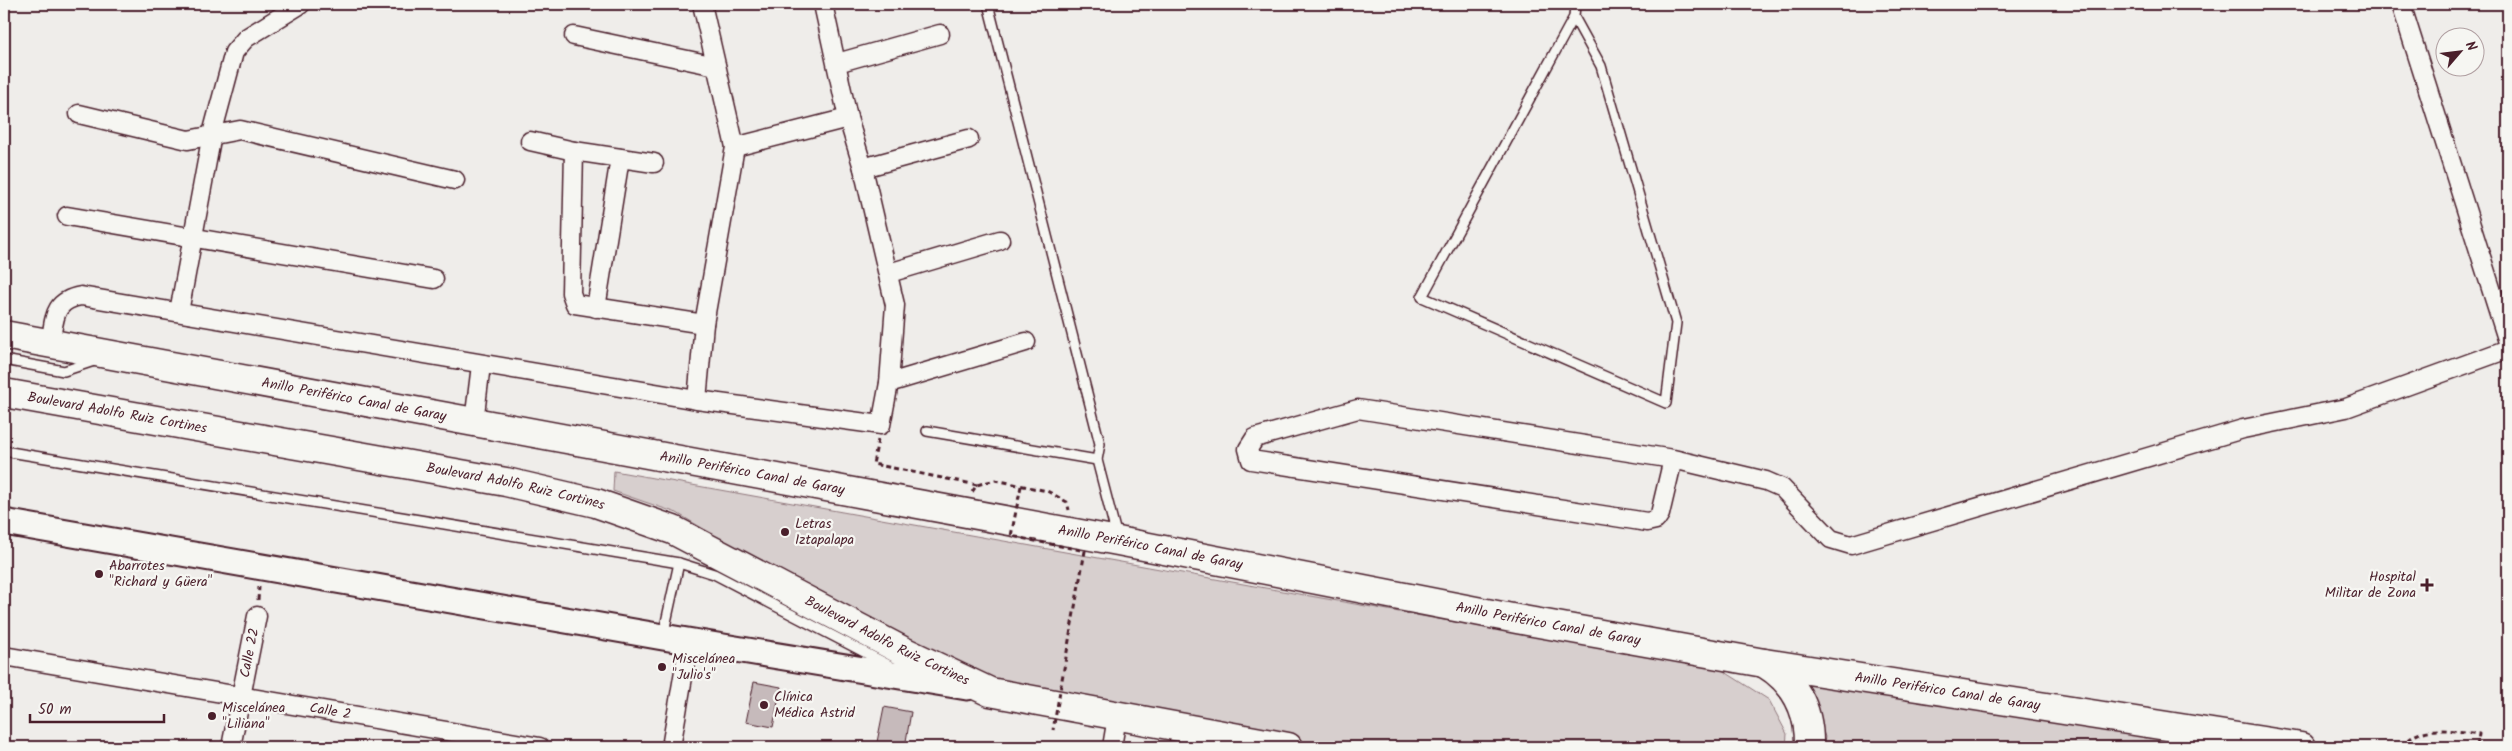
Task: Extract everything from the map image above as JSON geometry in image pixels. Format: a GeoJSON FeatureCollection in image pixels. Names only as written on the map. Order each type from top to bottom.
{"type":"FeatureCollection","features":[{"type":"Feature","properties":{"kind":"highway","name":"Anillo Periférico Canal de Garay"},"geometry":{"type":"LineString","coordinates":[[4,335],[1118,541],[1517,619],[1764,663],[2301,747]]}},
{"type":"Feature","properties":{"kind":"highway","name":"Boulevard Adolfo Ruiz Cortines"},"geometry":{"type":"LineString","coordinates":[[4,393],[506,482],[596,503],[673,530],[901,650],[990,692]]}},
{"type":"Feature","properties":{"kind":"highway"},"geometry":{"type":"LineString","coordinates":[[1764,663],[1787,680],[1803,705],[1808,726],[1809,747]]}},
{"type":"Feature","properties":{"kind":"highway"},"geometry":{"type":"LineString","coordinates":[[990,692],[1117,717],[1288,747]]}},
{"type":"Feature","properties":{"kind":"main road"},"geometry":{"type":"LineString","coordinates":[[4,522],[689,642],[912,677],[990,692]]}},
{"type":"Feature","properties":{"kind":"street"},"geometry":{"type":"LineString","coordinates":[[179,312],[212,134],[236,48],[246,38],[300,4]]}},
{"type":"Feature","properties":{"kind":"street"},"geometry":{"type":"LineString","coordinates":[[697,400],[704,324],[735,146],[702,4]]}},
{"type":"Feature","properties":{"kind":"street"},"geometry":{"type":"LineString","coordinates":[[50,344],[58,306],[67,298],[81,296],[697,400],[882,425],[889,383],[895,305],[889,272],[863,168],[848,118],[823,4]]}},
{"type":"Feature","properties":{"kind":"street"},"geometry":{"type":"LineString","coordinates":[[2401,4],[2508,342]]}},
{"type":"Feature","properties":{"kind":"street"},"geometry":{"type":"LineString","coordinates":[[837,62],[940,34]]}},
{"type":"Feature","properties":{"kind":"street"},"geometry":{"type":"LineString","coordinates":[[574,36],[716,66]]}},
{"type":"Feature","properties":{"kind":"street"},"geometry":{"type":"LineString","coordinates":[[79,114],[188,140],[240,130],[455,180]]}},
{"type":"Feature","properties":{"kind":"street"},"geometry":{"type":"LineString","coordinates":[[735,146],[848,118]]}},
{"type":"Feature","properties":{"kind":"street"},"geometry":{"type":"LineString","coordinates":[[863,168],[969,138]]}},
{"type":"Feature","properties":{"kind":"street"},"geometry":{"type":"LineString","coordinates":[[530,141],[574,151],[654,163]]}},
{"type":"Feature","properties":{"kind":"street"},"geometry":{"type":"LineString","coordinates":[[574,151],[571,294],[575,304],[704,324]]}},
{"type":"Feature","properties":{"kind":"street"},"geometry":{"type":"LineString","coordinates":[[596,308],[620,158]]}},
{"type":"Feature","properties":{"kind":"street"},"geometry":{"type":"LineString","coordinates":[[67,216],[434,279]]}},
{"type":"Feature","properties":{"kind":"street"},"geometry":{"type":"LineString","coordinates":[[889,272],[1000,240]]}},
{"type":"Feature","properties":{"kind":"street"},"geometry":{"type":"LineString","coordinates":[[889,383],[1026,342]]}},
{"type":"Feature","properties":{"kind":"street"},"geometry":{"type":"LineString","coordinates":[[1673,459],[1660,514],[1656,520],[1647,522],[1251,460],[1248,448],[1255,438],[1358,409],[1673,459],[1766,481],[1782,488],[1830,539],[1851,545],[2243,429],[2346,408],[2508,350]]}},
{"type":"Feature","properties":{"kind":"street"},"geometry":{"type":"LineString","coordinates":[[474,422],[482,364]]}},
{"type":"Feature","properties":{"kind":"street","name":"Calle 22"},"geometry":{"type":"LineString","coordinates":[[231,747],[257,616]]}},
{"type":"Feature","properties":{"kind":"street"},"geometry":{"type":"LineString","coordinates":[[671,747],[689,642]]}},
{"type":"Feature","properties":{"kind":"street","name":"Calle 2"},"geometry":{"type":"LineString","coordinates":[[4,656],[540,747]]}},
{"type":"Feature","properties":{"kind":"street"},"geometry":{"type":"LineString","coordinates":[[1112,747],[1117,717]]}},
{"type":"Feature","properties":{"kind":"lane"},"geometry":{"type":"LineString","coordinates":[[988,4],[1100,444],[1097,460],[1118,541]]}},
{"type":"Feature","properties":{"kind":"lane"},"geometry":{"type":"LineString","coordinates":[[1574,18],[1600,66],[1676,323],[1666,403],[1422,298],[1574,18],[1576,4]]}},
{"type":"Feature","properties":{"kind":"lane"},"geometry":{"type":"LineString","coordinates":[[4,360],[64,372],[109,354]]}},
{"type":"Feature","properties":{"kind":"lane"},"geometry":{"type":"LineString","coordinates":[[927,431],[1097,460]]}},
{"type":"Feature","properties":{"kind":"lane"},"geometry":{"type":"LineString","coordinates":[[4,451],[679,563],[714,574],[912,677]]}},
{"type":"Feature","properties":{"kind":"lane"},"geometry":{"type":"LineString","coordinates":[[663,637],[679,563]]}},
{"type":"Feature","properties":{"kind":"path"},"geometry":{"type":"LineString","coordinates":[[882,425],[873,464],[977,485]]}},
{"type":"Feature","properties":{"kind":"path"},"geometry":{"type":"LineString","coordinates":[[995,480],[1047,491]]}},
{"type":"Feature","properties":{"kind":"path"},"geometry":{"type":"LineString","coordinates":[[1021,486],[1011,536],[1084,550],[1053,730]]}},
{"type":"Feature","properties":{"kind":"path"},"geometry":{"type":"LineString","coordinates":[[257,616],[261,566]]}},
{"type":"Feature","properties":{"kind":"path"},"geometry":{"type":"LineString","coordinates":[[2402,747],[2414,735],[2435,729],[2479,734],[2477,747]]}},
{"type":"Feature","properties":{"kind":"shaded area"},"geometry":{"type":"Polygon","coordinates":[[[614,471],[1722,670],[1769,700],[1787,734],[1786,747],[1299,747],[981,697],[677,513],[613,491],[614,471]]]}},
{"type":"Feature","properties":{"kind":"shaded area"},"geometry":{"type":"Polygon","coordinates":[[[1789,679],[2217,747],[1823,747],[1825,737],[1810,696],[1789,679]]]}},
{"type":"Feature","properties":{"kind":"building","name":"Clínica Médica Astrid"},"geometry":{"type":"Polygon","coordinates":[[[754,682],[781,687],[773,727],[746,722],[754,682]]]}},
{"type":"Feature","properties":{"kind":"building"},"geometry":{"type":"Polygon","coordinates":[[[884,707],[911,712],[905,747],[876,747],[884,707]]]}},
{"type":"Feature","properties":{"kind":"place","name":"Letras Iztapalapa"},"geometry":{"type":"Point","coordinates":[785,532]}},
{"type":"Feature","properties":{"kind":"place","name":"Abarrotes \"Richard y Güera\""},"geometry":{"type":"Point","coordinates":[99,574]}},
{"type":"Feature","properties":{"kind":"place","name":"Hospital Militar de Zona"},"geometry":{"type":"Point","coordinates":[2427,585]}},
{"type":"Feature","properties":{"kind":"place","name":"Miscelánea \"Julio's\""},"geometry":{"type":"Point","coordinates":[662,667]}},
{"type":"Feature","properties":{"kind":"place","name":"Clínica Médica Astrid"},"geometry":{"type":"Point","coordinates":[764,705]}},
{"type":"Feature","properties":{"kind":"place","name":"Miscelánea \"Liliana\""},"geometry":{"type":"Point","coordinates":[212,716]}}]}
